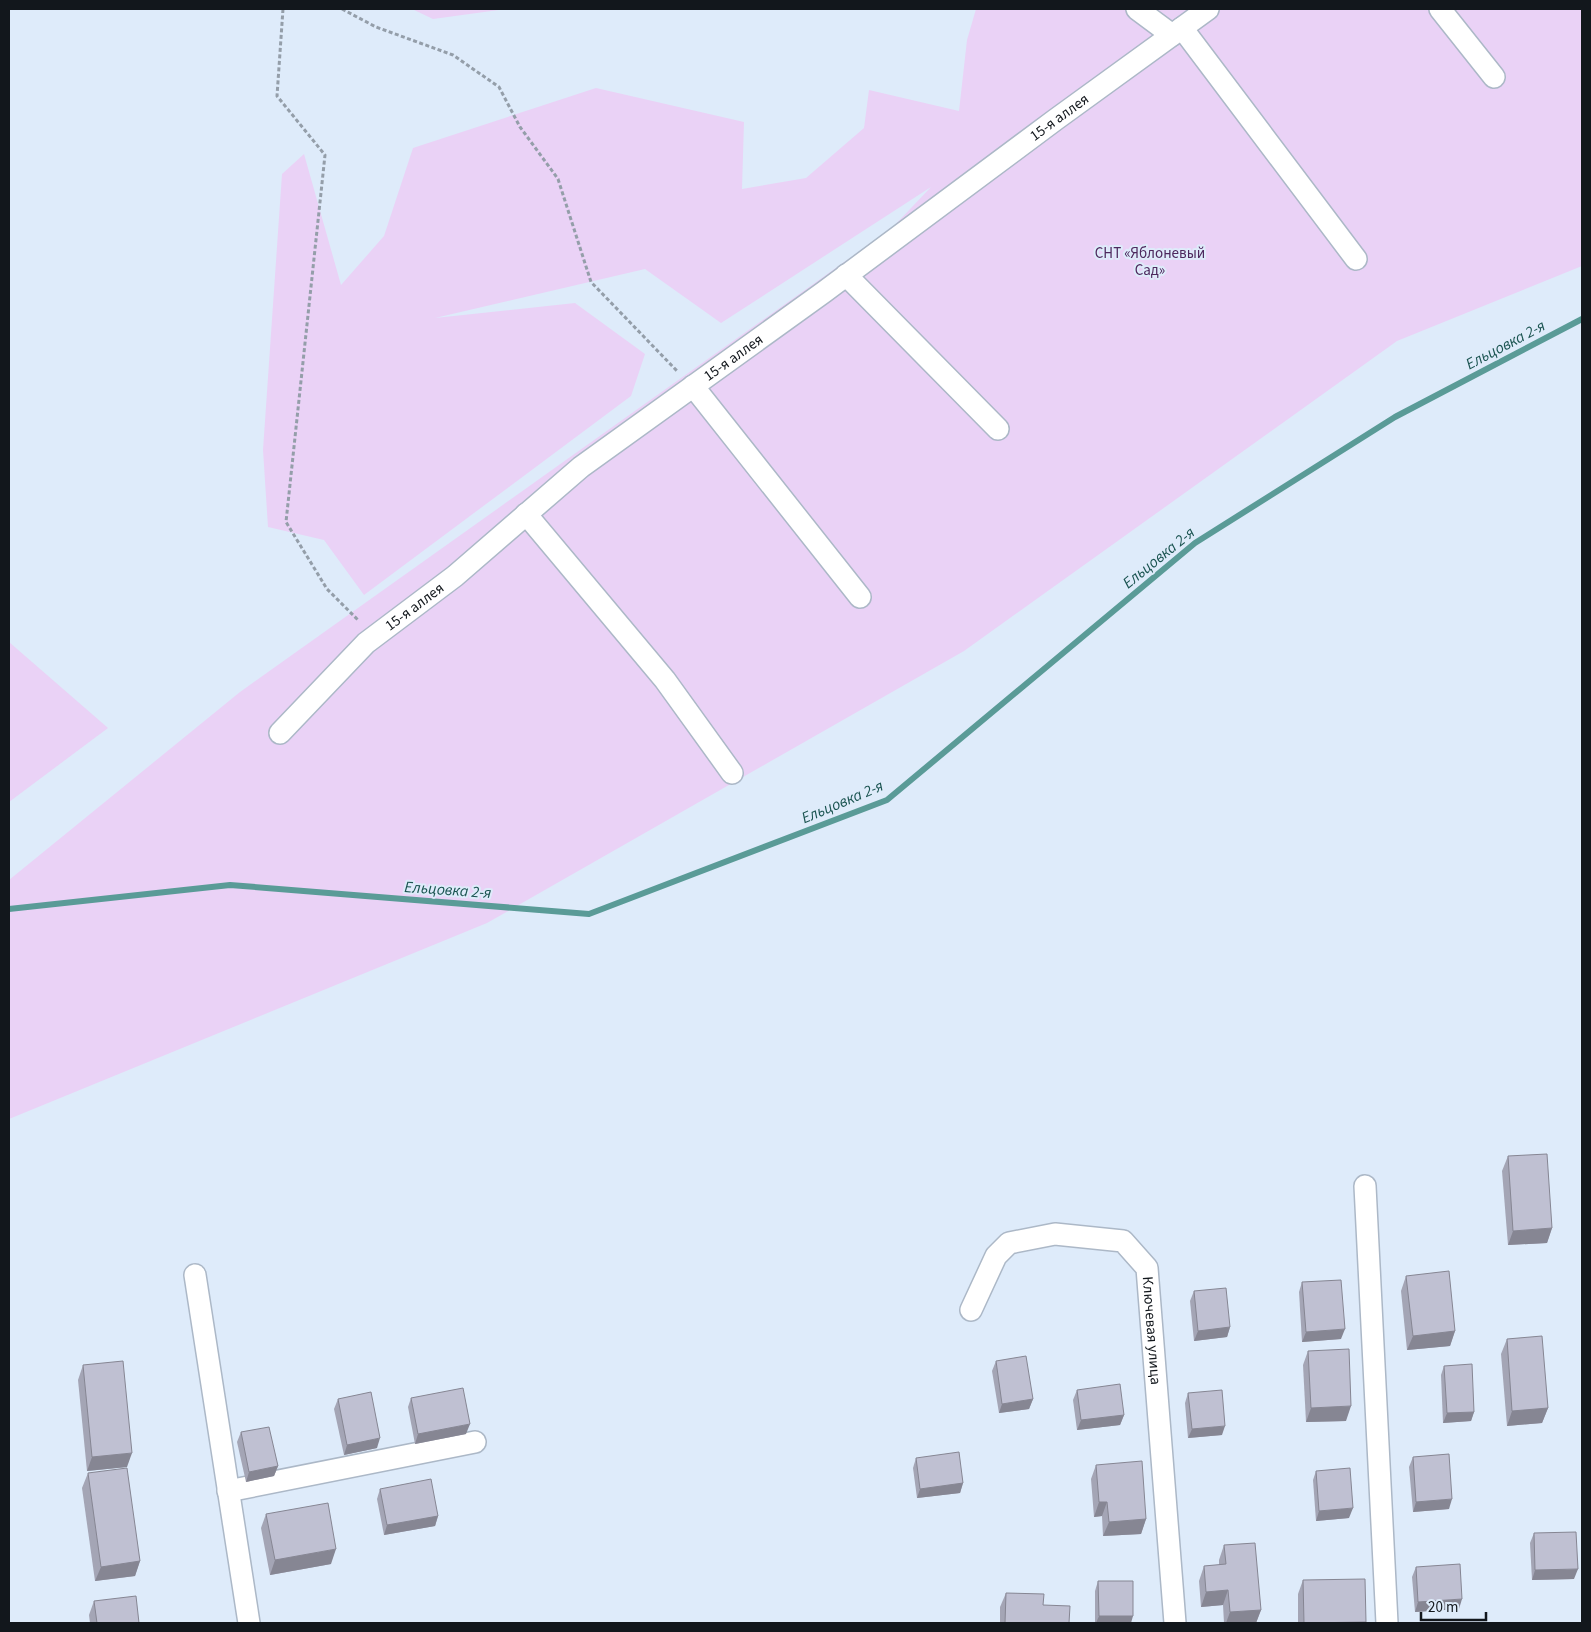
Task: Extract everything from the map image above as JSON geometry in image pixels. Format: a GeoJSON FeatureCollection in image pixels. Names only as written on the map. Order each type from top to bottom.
{"type":"FeatureCollection","features":[{"type":"Feature","properties":{"kind":"street"},"geometry":{"type":"LineString","coordinates":[[1137,9],[1177,31],[1356,259]]}},
{"type":"Feature","properties":{"kind":"street","name":"15-я аллея"},"geometry":{"type":"LineString","coordinates":[[280,733],[366,643],[455,576],[581,467],[1208,9]]}},
{"type":"Feature","properties":{"kind":"street"},"geometry":{"type":"LineString","coordinates":[[1440,9],[1494,77]]}},
{"type":"Feature","properties":{"kind":"street"},"geometry":{"type":"LineString","coordinates":[[846,275],[998,429]]}},
{"type":"Feature","properties":{"kind":"street"},"geometry":{"type":"LineString","coordinates":[[693,386],[860,597]]}},
{"type":"Feature","properties":{"kind":"street"},"geometry":{"type":"LineString","coordinates":[[526,514],[665,680],[732,773]]}},
{"type":"Feature","properties":{"kind":"street"},"geometry":{"type":"LineString","coordinates":[[1364,1186],[1387,1623]]}},
{"type":"Feature","properties":{"kind":"street","name":"Ключевая улица"},"geometry":{"type":"LineString","coordinates":[[971,1310],[996,1256],[1009,1243],[1055,1234],[1123,1241],[1147,1268],[1175,1623]]}},
{"type":"Feature","properties":{"kind":"street"},"geometry":{"type":"LineString","coordinates":[[195,1275],[249,1623]]}},
{"type":"Feature","properties":{"kind":"street"},"geometry":{"type":"LineString","coordinates":[[228,1491],[475,1442]]}},
{"type":"Feature","properties":{"kind":"path"},"geometry":{"type":"LineString","coordinates":[[283,9],[277,96],[325,155],[286,522],[327,590],[374,637]]}},
{"type":"Feature","properties":{"kind":"path"},"geometry":{"type":"LineString","coordinates":[[342,9],[376,27],[453,55],[499,87],[520,127],[558,179],[591,282],[693,386]]}},
{"type":"Feature","properties":{"kind":"green space"},"geometry":{"type":"Polygon","coordinates":[[[412,9],[506,9],[433,19],[412,9]]]}},
{"type":"Feature","properties":{"kind":"green space","name":"СНТ «Яблоневый Сад»"},"geometry":{"type":"Polygon","coordinates":[[[976,9],[1582,9],[1582,266],[1397,341],[964,651],[487,923],[9,1119],[9,880],[240,692],[892,228],[931,187],[721,323],[645,269],[435,318],[575,303],[645,354],[631,396],[364,595],[324,540],[268,527],[263,450],[282,174],[304,154],[341,285],[384,236],[413,148],[596,88],[744,122],[742,189],[806,178],[864,128],[869,90],[959,111],[967,40],[976,9]]]}},
{"type":"Feature","properties":{"kind":"green space"},"geometry":{"type":"Polygon","coordinates":[[[9,642],[108,728],[9,802],[9,642]]]}},
{"type":"Feature","properties":{"kind":"building"},"geometry":{"type":"Polygon","coordinates":[[[1547,1154],[1552,1228],[1513,1231],[1508,1156],[1547,1154]]]}},
{"type":"Feature","properties":{"kind":"building"},"geometry":{"type":"Polygon","coordinates":[[[1449,1271],[1455,1331],[1413,1336],[1406,1276],[1449,1271]]]}},
{"type":"Feature","properties":{"kind":"building"},"geometry":{"type":"Polygon","coordinates":[[[1341,1280],[1345,1329],[1306,1332],[1302,1282],[1341,1280]]]}},
{"type":"Feature","properties":{"kind":"building"},"geometry":{"type":"Polygon","coordinates":[[[1226,1288],[1230,1327],[1198,1331],[1194,1291],[1226,1288]]]}},
{"type":"Feature","properties":{"kind":"building"},"geometry":{"type":"Polygon","coordinates":[[[1542,1336],[1548,1408],[1512,1411],[1507,1339],[1542,1336]]]}},
{"type":"Feature","properties":{"kind":"building"},"geometry":{"type":"Polygon","coordinates":[[[1349,1349],[1351,1406],[1311,1408],[1308,1351],[1349,1349]]]}},
{"type":"Feature","properties":{"kind":"building"},"geometry":{"type":"Polygon","coordinates":[[[1026,1356],[1033,1399],[1002,1404],[996,1361],[1026,1356]]]}},
{"type":"Feature","properties":{"kind":"building"},"geometry":{"type":"Polygon","coordinates":[[[123,1361],[132,1453],[92,1457],[83,1365],[123,1361]]]}},
{"type":"Feature","properties":{"kind":"building"},"geometry":{"type":"Polygon","coordinates":[[[1472,1364],[1474,1412],[1447,1413],[1444,1366],[1472,1364]]]}},
{"type":"Feature","properties":{"kind":"building"},"geometry":{"type":"Polygon","coordinates":[[[1120,1384],[1124,1415],[1081,1420],[1077,1390],[1120,1384]]]}},
{"type":"Feature","properties":{"kind":"building"},"geometry":{"type":"Polygon","coordinates":[[[463,1388],[470,1424],[418,1434],[411,1398],[463,1388]]]}},
{"type":"Feature","properties":{"kind":"building"},"geometry":{"type":"Polygon","coordinates":[[[1222,1390],[1225,1426],[1192,1429],[1188,1393],[1222,1390]]]}},
{"type":"Feature","properties":{"kind":"building"},"geometry":{"type":"Polygon","coordinates":[[[371,1392],[380,1438],[347,1445],[338,1399],[371,1392]]]}},
{"type":"Feature","properties":{"kind":"building"},"geometry":{"type":"Polygon","coordinates":[[[269,1427],[278,1466],[249,1472],[241,1432],[269,1427]]]}},
{"type":"Feature","properties":{"kind":"building"},"geometry":{"type":"Polygon","coordinates":[[[959,1452],[963,1483],[920,1489],[916,1458],[959,1452]]]}},
{"type":"Feature","properties":{"kind":"building"},"geometry":{"type":"Polygon","coordinates":[[[1449,1454],[1452,1499],[1416,1502],[1413,1457],[1449,1454]]]}},
{"type":"Feature","properties":{"kind":"building"},"geometry":{"type":"Polygon","coordinates":[[[1142,1461],[1146,1519],[1109,1522],[1107,1502],[1099,1502],[1096,1465],[1142,1461]]]}},
{"type":"Feature","properties":{"kind":"building"},"geometry":{"type":"Polygon","coordinates":[[[127,1468],[140,1561],[101,1567],[88,1473],[127,1468]]]}},
{"type":"Feature","properties":{"kind":"building"},"geometry":{"type":"Polygon","coordinates":[[[1350,1468],[1353,1508],[1319,1511],[1316,1471],[1350,1468]]]}},
{"type":"Feature","properties":{"kind":"building"},"geometry":{"type":"Polygon","coordinates":[[[431,1479],[438,1516],[387,1525],[380,1489],[431,1479]]]}},
{"type":"Feature","properties":{"kind":"building"},"geometry":{"type":"Polygon","coordinates":[[[328,1503],[336,1549],[275,1560],[266,1514],[328,1503]]]}},
{"type":"Feature","properties":{"kind":"building"},"geometry":{"type":"Polygon","coordinates":[[[1576,1532],[1578,1569],[1535,1570],[1534,1533],[1576,1532]]]}},
{"type":"Feature","properties":{"kind":"building"},"geometry":{"type":"Polygon","coordinates":[[[1255,1543],[1261,1610],[1230,1612],[1228,1590],[1206,1592],[1204,1566],[1226,1564],[1224,1545],[1255,1543]]]}},
{"type":"Feature","properties":{"kind":"building"},"geometry":{"type":"Polygon","coordinates":[[[1460,1564],[1462,1599],[1418,1602],[1416,1567],[1460,1564]]]}},
{"type":"Feature","properties":{"kind":"building"},"geometry":{"type":"Polygon","coordinates":[[[1365,1579],[1366,1622],[1304,1623],[1303,1580],[1365,1579]]]}},
{"type":"Feature","properties":{"kind":"building"},"geometry":{"type":"Polygon","coordinates":[[[1098,1581],[1133,1581],[1133,1616],[1099,1616],[1098,1581]]]}},
{"type":"Feature","properties":{"kind":"building"},"geometry":{"type":"Polygon","coordinates":[[[1006,1593],[1044,1594],[1043,1605],[1070,1606],[1069,1623],[1005,1623],[1006,1593]]]}},
{"type":"Feature","properties":{"kind":"building"},"geometry":{"type":"Polygon","coordinates":[[[136,1596],[139,1623],[97,1623],[94,1601],[136,1596]]]}},
{"type":"Feature","properties":{"kind":"waterway","name":"Ельцовка 2-я"},"geometry":{"type":"LineString","coordinates":[[9,909],[230,885],[589,914],[887,800],[1195,543],[1395,417],[1582,319]]}}]}
